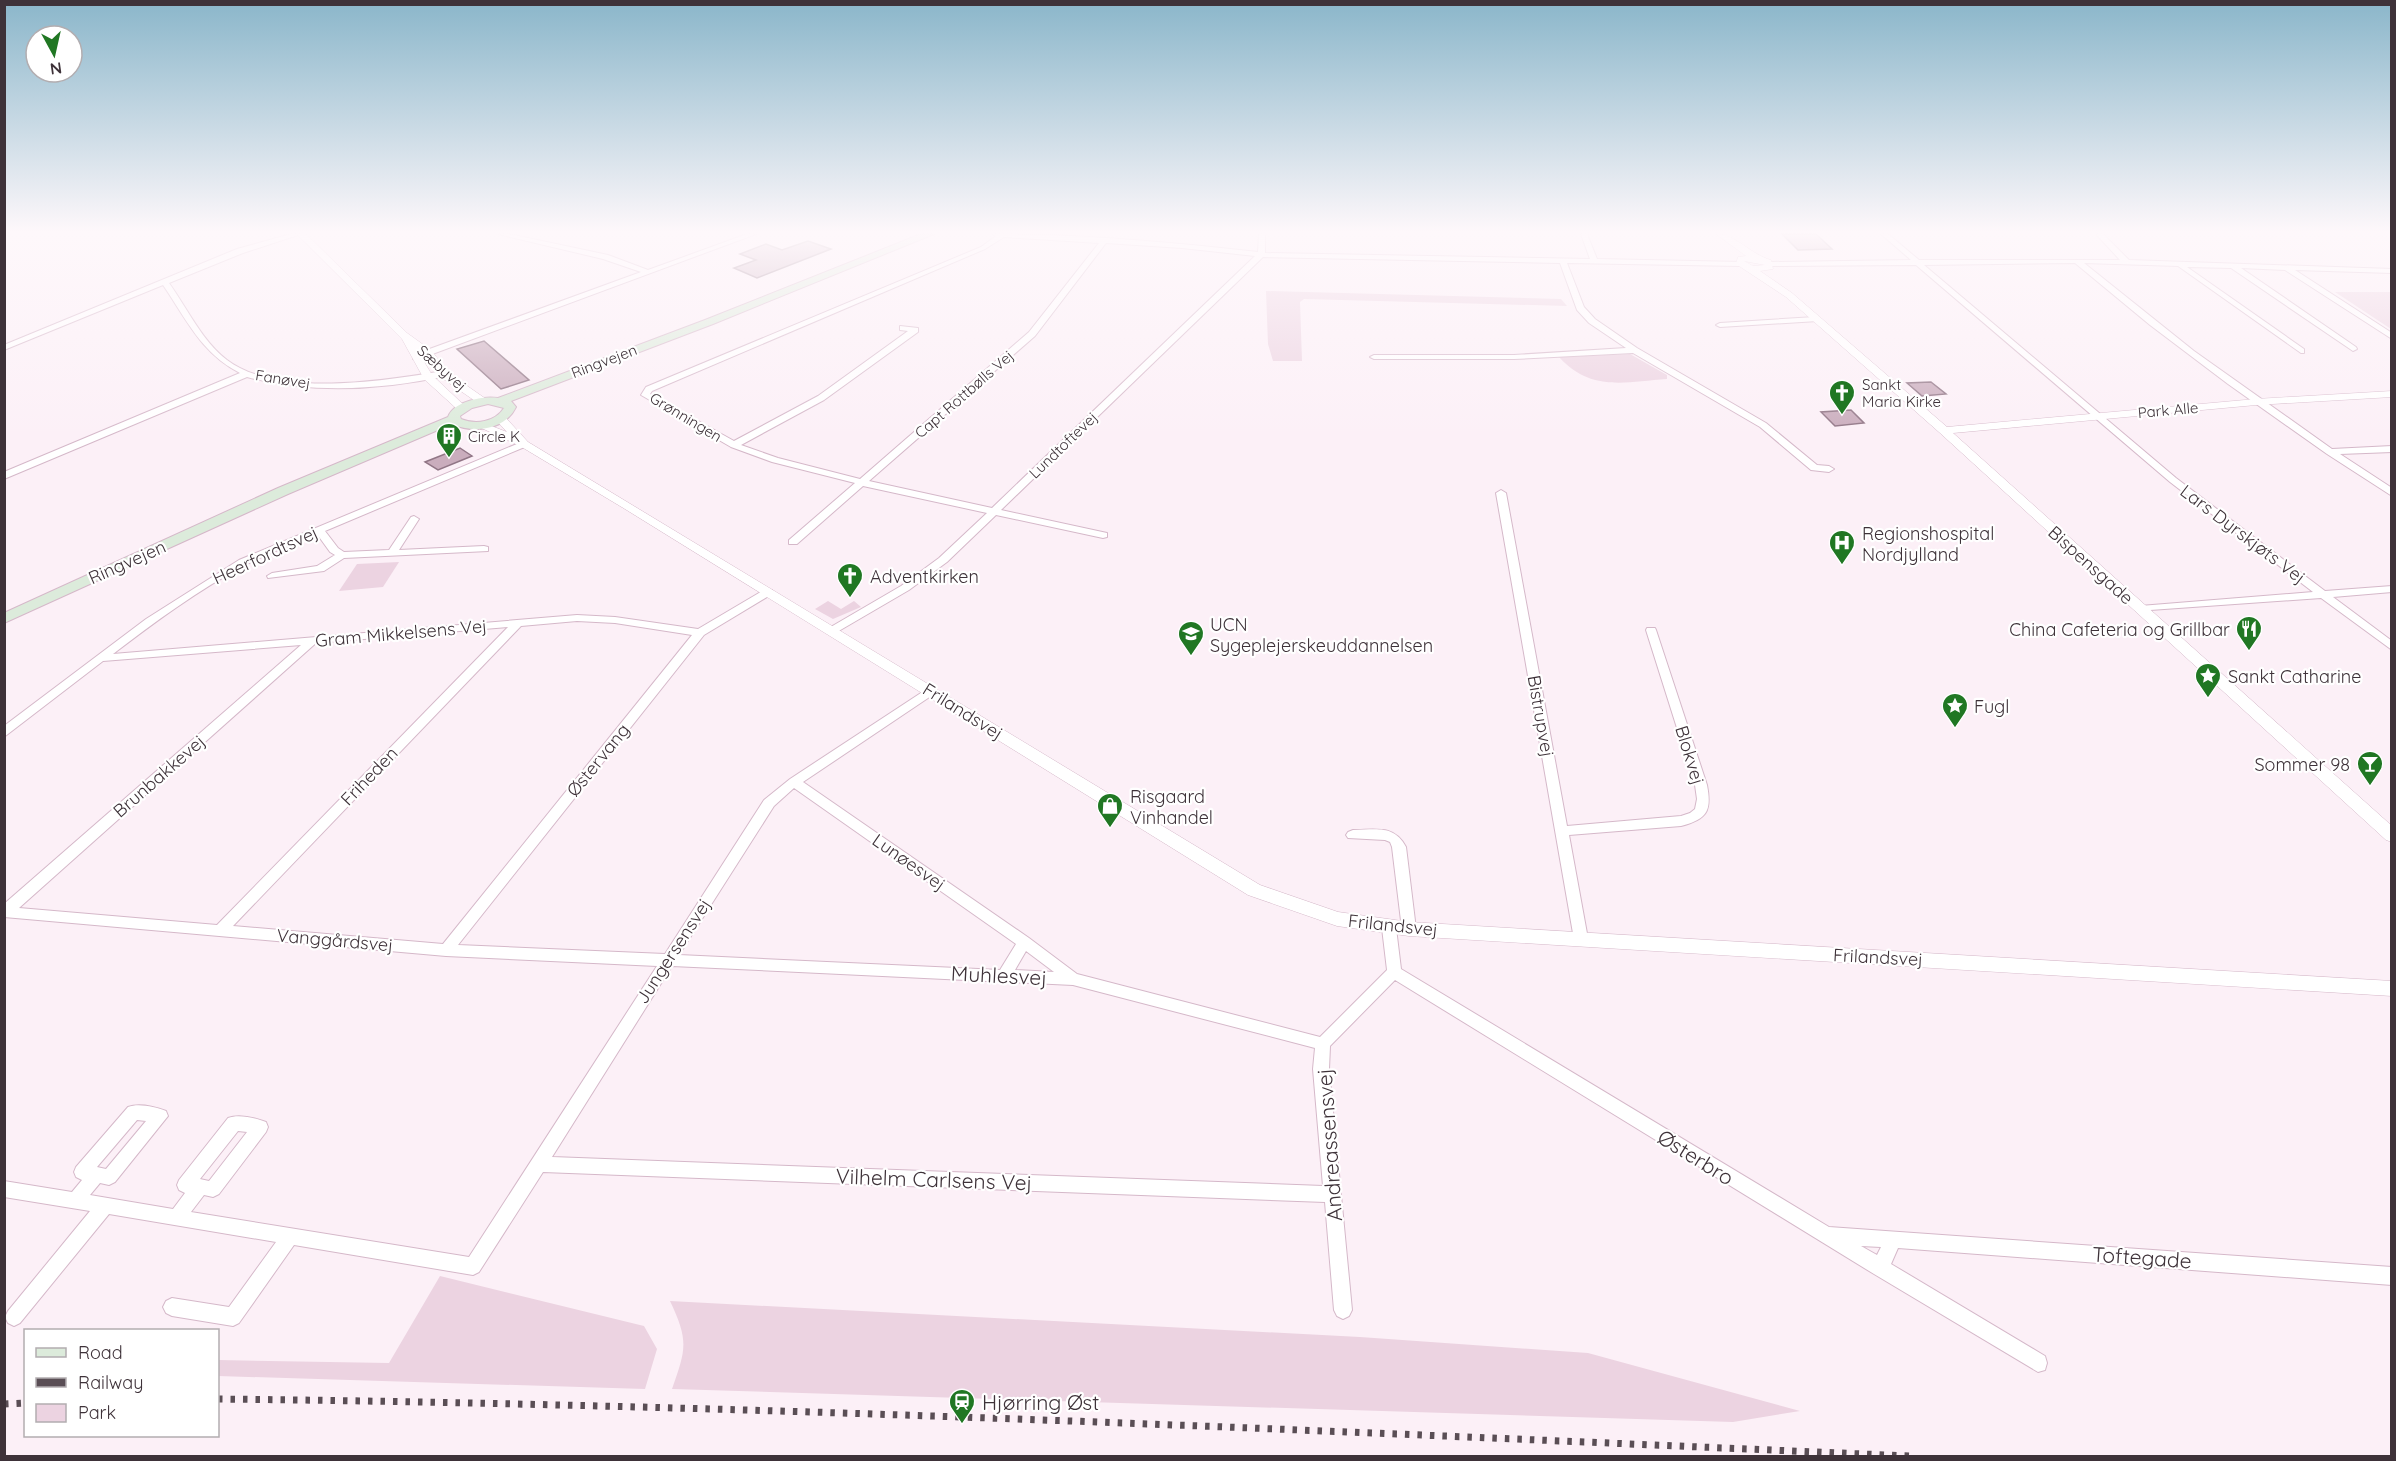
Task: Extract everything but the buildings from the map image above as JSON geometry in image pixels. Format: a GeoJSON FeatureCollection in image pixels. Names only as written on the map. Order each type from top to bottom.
{"type":"FeatureCollection","features":[{"type":"Feature","properties":{"kind":"main road","name":"Ringvejen"},"geometry":{"type":"LineString","coordinates":[[505,404],[653,348],[759,302]]}},
{"type":"Feature","properties":{"kind":"main road"},"geometry":{"type":"LineString","coordinates":[[482,401],[505,404],[501,418],[481,425],[458,422],[462,408],[482,401]]}},
{"type":"Feature","properties":{"kind":"main road","name":"Ringvejen"},"geometry":{"type":"LineString","coordinates":[[4,619],[250,508],[458,422]]}},
{"type":"Feature","properties":{"kind":"street"},"geometry":{"type":"LineString","coordinates":[[4,348],[116,302]]}},
{"type":"Feature","properties":{"kind":"street","name":"Fanøvej"},"geometry":{"type":"LineString","coordinates":[[179,302],[214,351],[227,363],[248,373],[277,380],[342,387],[376,385],[443,374]]}},
{"type":"Feature","properties":{"kind":"street","name":"Sæbyvej"},"geometry":{"type":"LineString","coordinates":[[370,302],[403,335],[428,353],[443,374],[482,401]]}},
{"type":"Feature","properties":{"kind":"street"},"geometry":{"type":"LineString","coordinates":[[416,357],[565,302]]}},
{"type":"Feature","properties":{"kind":"street","name":"Grønningen"},"geometry":{"type":"LineString","coordinates":[[855,302],[649,389],[645,395],[734,445],[775,460],[860,482],[1103,535]]}},
{"type":"Feature","properties":{"kind":"street","name":"Capt Rottbølls Vej"},"geometry":{"type":"LineString","coordinates":[[793,542],[860,482],[989,374],[1032,334],[1057,302]]}},
{"type":"Feature","properties":{"kind":"street","name":"Lundtoftevej"},"geometry":{"type":"LineString","coordinates":[[833,630],[905,588],[928,571],[994,512],[1212,302]]}},
{"type":"Feature","properties":{"kind":"street"},"geometry":{"type":"LineString","coordinates":[[1578,302],[1580,308],[1592,321],[1634,350],[1763,424],[1814,468],[1829,469]]}},
{"type":"Feature","properties":{"kind":"street","name":"Bispensgade"},"geometry":{"type":"LineString","coordinates":[[1798,302],[1944,431],[2390,833]]}},
{"type":"Feature","properties":{"kind":"street","name":"Lars Dyrskjøts Vej"},"geometry":{"type":"LineString","coordinates":[[1963,302],[2173,480],[2391,647]]}},
{"type":"Feature","properties":{"kind":"street"},"geometry":{"type":"LineString","coordinates":[[2125,302],[2256,402],[2391,493]]}},
{"type":"Feature","properties":{"kind":"street"},"geometry":{"type":"LineString","coordinates":[[2233,302],[2301,351]]}},
{"type":"Feature","properties":{"kind":"street"},"geometry":{"type":"LineString","coordinates":[[2286,302],[2353,349]]}},
{"type":"Feature","properties":{"kind":"street"},"geometry":{"type":"LineString","coordinates":[[2338,302],[2391,338]]}},
{"type":"Feature","properties":{"kind":"street"},"geometry":{"type":"LineString","coordinates":[[1720,325],[1815,319]]}},
{"type":"Feature","properties":{"kind":"street"},"geometry":{"type":"LineString","coordinates":[[734,445],[821,398],[915,330],[903,328]]}},
{"type":"Feature","properties":{"kind":"street","name":"Sæbyvej"},"geometry":{"type":"LineString","coordinates":[[403,335],[428,377],[462,408]]}},
{"type":"Feature","properties":{"kind":"street"},"geometry":{"type":"LineString","coordinates":[[1374,357],[1514,357],[1634,350]]}},
{"type":"Feature","properties":{"kind":"street"},"geometry":{"type":"LineString","coordinates":[[4,476],[248,373]]}},
{"type":"Feature","properties":{"kind":"street","name":"Park Alle"},"geometry":{"type":"LineString","coordinates":[[1944,431],[2256,402],[2391,394]]}},
{"type":"Feature","properties":{"kind":"street","name":"Frilandsvej"},"geometry":{"type":"LineString","coordinates":[[501,418],[524,444]]}},
{"type":"Feature","properties":{"kind":"street","name":"Frilandsvej"},"geometry":{"type":"LineString","coordinates":[[481,425],[524,444],[833,630],[1254,890],[1337,919],[1409,929],[2391,988]]}},
{"type":"Feature","properties":{"kind":"street","name":"Heerfordtsvej"},"geometry":{"type":"LineString","coordinates":[[4,733],[165,609],[243,562],[524,444]]}},
{"type":"Feature","properties":{"kind":"street"},"geometry":{"type":"LineString","coordinates":[[2330,452],[2391,449]]}},
{"type":"Feature","properties":{"kind":"street","name":"Bistrupvej"},"geometry":{"type":"LineString","coordinates":[[1501,493],[1581,939]]}},
{"type":"Feature","properties":{"kind":"street"},"geometry":{"type":"LineString","coordinates":[[391,554],[414,519]]}},
{"type":"Feature","properties":{"kind":"street"},"geometry":{"type":"LineString","coordinates":[[319,530],[334,550],[342,555]]}},
{"type":"Feature","properties":{"kind":"street"},"geometry":{"type":"LineString","coordinates":[[272,576],[320,569],[342,555],[484,549]]}},
{"type":"Feature","properties":{"kind":"street"},"geometry":{"type":"LineString","coordinates":[[2140,609],[2391,589]]}},
{"type":"Feature","properties":{"kind":"street","name":"Østervang"},"geometry":{"type":"LineString","coordinates":[[446,950],[700,633],[768,592]]}},
{"type":"Feature","properties":{"kind":"street","name":"Gram Mikkelsens Vej"},"geometry":{"type":"LineString","coordinates":[[102,658],[577,618],[615,620],[700,633]]}},
{"type":"Feature","properties":{"kind":"street","name":"Friheden"},"geometry":{"type":"LineString","coordinates":[[221,930],[518,623]]}},
{"type":"Feature","properties":{"kind":"street","name":"Blokvej"},"geometry":{"type":"LineString","coordinates":[[1561,831],[1681,821],[1689,819],[1702,810],[1704,804],[1701,785],[1651,630]]}},
{"type":"Feature","properties":{"kind":"street","name":"Brunbakkevej"},"geometry":{"type":"LineString","coordinates":[[5,912],[313,640]]}},
{"type":"Feature","properties":{"kind":"street","name":"Jungersensvej"},"geometry":{"type":"LineString","coordinates":[[290,1236],[473,1266],[769,803],[794,782],[930,691]]}},
{"type":"Feature","properties":{"kind":"street","name":"Lunøesvej"},"geometry":{"type":"LineString","coordinates":[[794,782],[1024,942],[1073,979]]}},
{"type":"Feature","properties":{"kind":"street"},"geometry":{"type":"LineString","coordinates":[[1353,834],[1386,835],[1395,839],[1399,847],[1409,929]]}},
{"type":"Feature","properties":{"kind":"street","name":"Vanggårdsvej"},"geometry":{"type":"LineString","coordinates":[[5,912],[446,950],[666,961]]}},
{"type":"Feature","properties":{"kind":"street"},"geometry":{"type":"LineString","coordinates":[[1389,927],[1394,972]]}},
{"type":"Feature","properties":{"kind":"street"},"geometry":{"type":"LineString","coordinates":[[1005,975],[1024,942]]}},
{"type":"Feature","properties":{"kind":"street","name":"Muhlesvej"},"geometry":{"type":"LineString","coordinates":[[666,961],[1073,979],[1323,1044]]}},
{"type":"Feature","properties":{"kind":"street","name":"Andreassensvej"},"geometry":{"type":"LineString","coordinates":[[1343,1310],[1321,1069],[1323,1044],[1394,972]]}},
{"type":"Feature","properties":{"kind":"street","name":"Østerbro"},"geometry":{"type":"LineString","coordinates":[[1394,972],[2038,1363]]}},
{"type":"Feature","properties":{"kind":"street"},"geometry":{"type":"LineString","coordinates":[[134,1112],[160,1116],[109,1177],[97,1175],[82,1172],[134,1112]]}},
{"type":"Feature","properties":{"kind":"street"},"geometry":{"type":"LineString","coordinates":[[234,1124],[260,1127],[213,1189],[200,1187],[185,1185],[234,1124]]}},
{"type":"Feature","properties":{"kind":"street","name":"Vilhelm Carlsens Vej"},"geometry":{"type":"LineString","coordinates":[[537,1164],[1332,1194]]}},
{"type":"Feature","properties":{"kind":"street"},"geometry":{"type":"LineString","coordinates":[[75,1201],[97,1175]]}},
{"type":"Feature","properties":{"kind":"street"},"geometry":{"type":"LineString","coordinates":[[177,1217],[200,1187]]}},
{"type":"Feature","properties":{"kind":"street"},"geometry":{"type":"LineString","coordinates":[[4,1189],[290,1236],[233,1317],[172,1307]]}},
{"type":"Feature","properties":{"kind":"street"},"geometry":{"type":"LineString","coordinates":[[14,1317],[106,1205]]}},
{"type":"Feature","properties":{"kind":"street","name":"Toftegade"},"geometry":{"type":"LineString","coordinates":[[1824,1235],[2391,1276]]}},
{"type":"Feature","properties":{"kind":"street"},"geometry":{"type":"LineString","coordinates":[[1880,1268],[1893,1239]]}},
{"type":"Feature","properties":{"kind":"green space"},"geometry":{"type":"Polygon","coordinates":[[[1266,302],[1300,302],[1302,361],[1273,361],[1268,344],[1266,302]]]}},
{"type":"Feature","properties":{"kind":"green space"},"geometry":{"type":"Polygon","coordinates":[[[1423,302],[1564,302],[1567,306],[1423,302]]]}},
{"type":"Feature","properties":{"kind":"green space"},"geometry":{"type":"Polygon","coordinates":[[[2350,302],[2391,302],[2391,329],[2350,302]]]}},
{"type":"Feature","properties":{"kind":"green space"},"geometry":{"type":"Polygon","coordinates":[[[1630,354],[1667,375],[1667,379],[1622,383],[1596,380],[1583,376],[1559,357],[1630,354]]]}},
{"type":"Feature","properties":{"kind":"green space"},"geometry":{"type":"Polygon","coordinates":[[[399,562],[383,587],[339,591],[357,564],[399,562]]]}},
{"type":"Feature","properties":{"kind":"green space"},"geometry":{"type":"Polygon","coordinates":[[[828,601],[841,609],[854,601],[861,607],[833,619],[815,609],[828,601]]]}},
{"type":"Feature","properties":{"kind":"green space"},"geometry":{"type":"Polygon","coordinates":[[[440,1276],[644,1326],[657,1349],[645,1389],[219,1376],[219,1360],[389,1363],[440,1276]]]}},
{"type":"Feature","properties":{"kind":"green space"},"geometry":{"type":"Polygon","coordinates":[[[670,1301],[1360,1337],[1588,1353],[1800,1411],[1733,1422],[672,1389],[683,1354],[683,1336],[670,1301]]]}},
{"type":"Feature","properties":{"kind":"railway"},"geometry":{"type":"LineString","coordinates":[[219,1399],[852,1413],[1910,1456]]}},
{"type":"Feature","properties":{"kind":"railway"},"geometry":{"type":"LineString","coordinates":[[4,1404],[24,1403]]}},
{"type":"Feature","properties":{"kind":"place","name":"Sankt Maria Kirke"},"geometry":{"type":"Point","coordinates":[1842,416]}},
{"type":"Feature","properties":{"kind":"place","name":"Circle K"},"geometry":{"type":"Point","coordinates":[449,459]}},
{"type":"Feature","properties":{"kind":"place","name":"Regionshospital Nordjylland"},"geometry":{"type":"Point","coordinates":[1842,566]}},
{"type":"Feature","properties":{"kind":"place","name":"Adventkirken"},"geometry":{"type":"Point","coordinates":[850,599]}},
{"type":"Feature","properties":{"kind":"place","name":"China Cafeteria og Grillbar"},"geometry":{"type":"Point","coordinates":[2249,652]}},
{"type":"Feature","properties":{"kind":"place","name":"UCN Sygeplejerskeuddannelsen"},"geometry":{"type":"Point","coordinates":[1191,657]}},
{"type":"Feature","properties":{"kind":"place","name":"Sankt Catharine"},"geometry":{"type":"Point","coordinates":[2208,699]}},
{"type":"Feature","properties":{"kind":"place","name":"Fugl"},"geometry":{"type":"Point","coordinates":[1955,729]}},
{"type":"Feature","properties":{"kind":"place","name":"Sommer 98"},"geometry":{"type":"Point","coordinates":[2370,787]}},
{"type":"Feature","properties":{"kind":"place","name":"Risgaard Vinhandel"},"geometry":{"type":"Point","coordinates":[1110,829]}},
{"type":"Feature","properties":{"kind":"place","name":"Hjørring Øst"},"geometry":{"type":"Point","coordinates":[962,1425]}}]}
